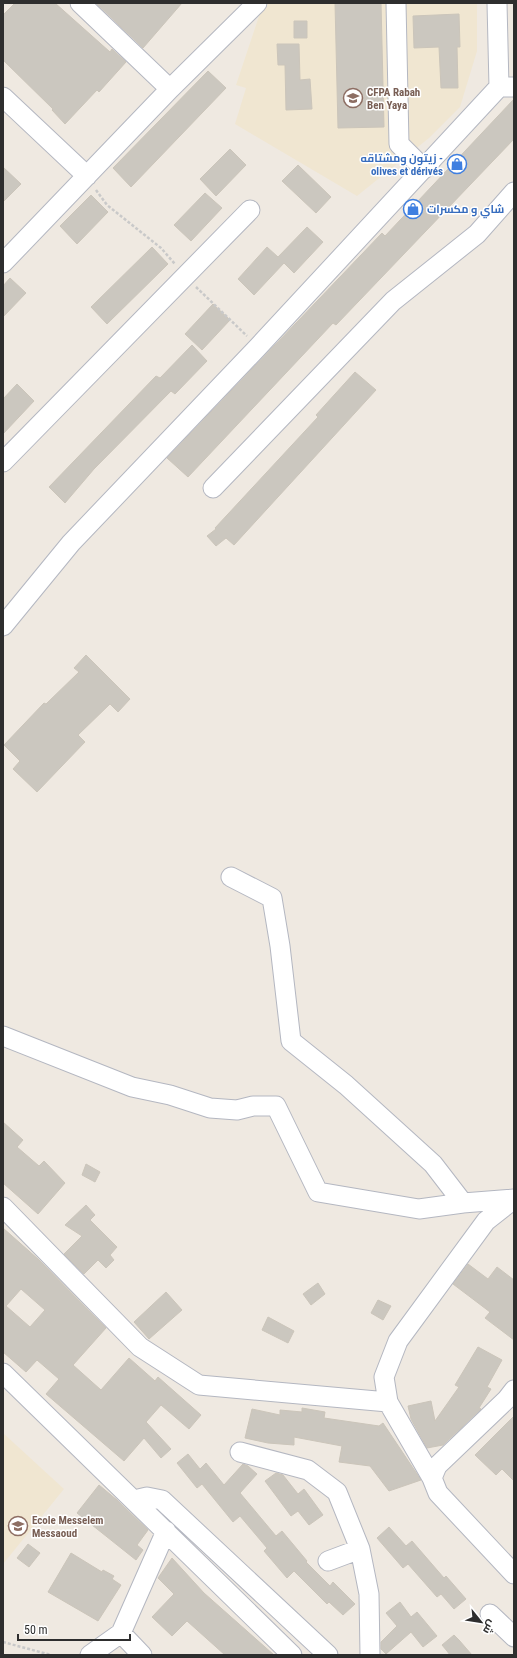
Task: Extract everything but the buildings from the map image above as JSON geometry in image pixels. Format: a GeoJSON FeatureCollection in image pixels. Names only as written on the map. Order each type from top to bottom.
{"type":"FeatureCollection","features":[{"type":"Feature","properties":{"kind":"street"},"geometry":{"type":"LineString","coordinates":[[80,3],[170,90]]}},
{"type":"Feature","properties":{"kind":"street"},"geometry":{"type":"LineString","coordinates":[[3,262],[257,3]]}},
{"type":"Feature","properties":{"kind":"street"},"geometry":{"type":"LineString","coordinates":[[396,3],[399,144],[424,169]]}},
{"type":"Feature","properties":{"kind":"street"},"geometry":{"type":"LineString","coordinates":[[3,626],[71,543],[258,347],[424,169],[506,87],[497,3]]}},
{"type":"Feature","properties":{"kind":"street"},"geometry":{"type":"LineString","coordinates":[[6,106],[87,176]]}},
{"type":"Feature","properties":{"kind":"street"},"geometry":{"type":"LineString","coordinates":[[213,488],[393,301],[477,234],[514,192]]}},
{"type":"Feature","properties":{"kind":"street"},"geometry":{"type":"LineString","coordinates":[[3,462],[250,210]]}},
{"type":"Feature","properties":{"kind":"street"},"geometry":{"type":"LineString","coordinates":[[231,877],[272,898],[280,946],[290,1041],[346,1085],[433,1164],[463,1203]]}},
{"type":"Feature","properties":{"kind":"street"},"geometry":{"type":"LineString","coordinates":[[3,1036],[132,1087],[170,1095],[210,1108],[237,1110],[253,1106],[276,1106],[318,1192],[419,1209],[463,1203],[514,1199]]}},
{"type":"Feature","properties":{"kind":"street"},"geometry":{"type":"LineString","coordinates":[[514,1199],[486,1221],[398,1341],[384,1377],[388,1402],[432,1478],[438,1493],[514,1574]]}},
{"type":"Feature","properties":{"kind":"street"},"geometry":{"type":"LineString","coordinates":[[3,1206],[140,1347],[199,1385],[388,1402]]}},
{"type":"Feature","properties":{"kind":"street"},"geometry":{"type":"LineString","coordinates":[[3,1374],[292,1655]]}},
{"type":"Feature","properties":{"kind":"street"},"geometry":{"type":"LineString","coordinates":[[432,1478],[437,1466],[512,1398]]}},
{"type":"Feature","properties":{"kind":"street"},"geometry":{"type":"LineString","coordinates":[[240,1452],[308,1470],[337,1492],[360,1549],[369,1594],[370,1655]]}},
{"type":"Feature","properties":{"kind":"street"},"geometry":{"type":"LineString","coordinates":[[134,1500],[147,1497],[162,1500],[328,1655]]}},
{"type":"Feature","properties":{"kind":"street"},"geometry":{"type":"LineString","coordinates":[[90,1655],[121,1633],[166,1531]]}},
{"type":"Feature","properties":{"kind":"street"},"geometry":{"type":"LineString","coordinates":[[328,1561],[360,1549]]}},
{"type":"Feature","properties":{"kind":"street"},"geometry":{"type":"LineString","coordinates":[[490,1614],[514,1637]]}},
{"type":"Feature","properties":{"kind":"street"},"geometry":{"type":"LineString","coordinates":[[121,1633],[142,1655]]}},
{"type":"Feature","properties":{"kind":"path"},"geometry":{"type":"LineString","coordinates":[[87,176],[107,205],[161,248],[186,277],[258,347]]}},
{"type":"Feature","properties":{"kind":"path"},"geometry":{"type":"LineString","coordinates":[[3,1642],[51,1655]]}},
{"type":"Feature","properties":{"kind":"shaded area","name":"CFPA Rabah Ben Yaya"},"geometry":{"type":"Polygon","coordinates":[[[269,3],[477,3],[477,51],[460,107],[429,138],[357,196],[235,124],[246,88],[236,85],[260,13],[269,3]]]}},
{"type":"Feature","properties":{"kind":"shaded area","name":"Ecole Messelem Messaoud"},"geometry":{"type":"Polygon","coordinates":[[[3,1433],[64,1489],[3,1564],[3,1433]]]}},
{"type":"Feature","properties":{"kind":"place","name":"CFPA Rabah Ben Yaya"},"geometry":{"type":"Point","coordinates":[353,98]}},
{"type":"Feature","properties":{"kind":"place","name":"زيتون ومشتاقه - olives et dérivés"},"geometry":{"type":"Point","coordinates":[457,164]}},
{"type":"Feature","properties":{"kind":"place","name":"شاي و مكسرات"},"geometry":{"type":"Point","coordinates":[413,209]}},
{"type":"Feature","properties":{"kind":"place","name":"Ecole Messelem Messaoud"},"geometry":{"type":"Point","coordinates":[18,1526]}}]}
